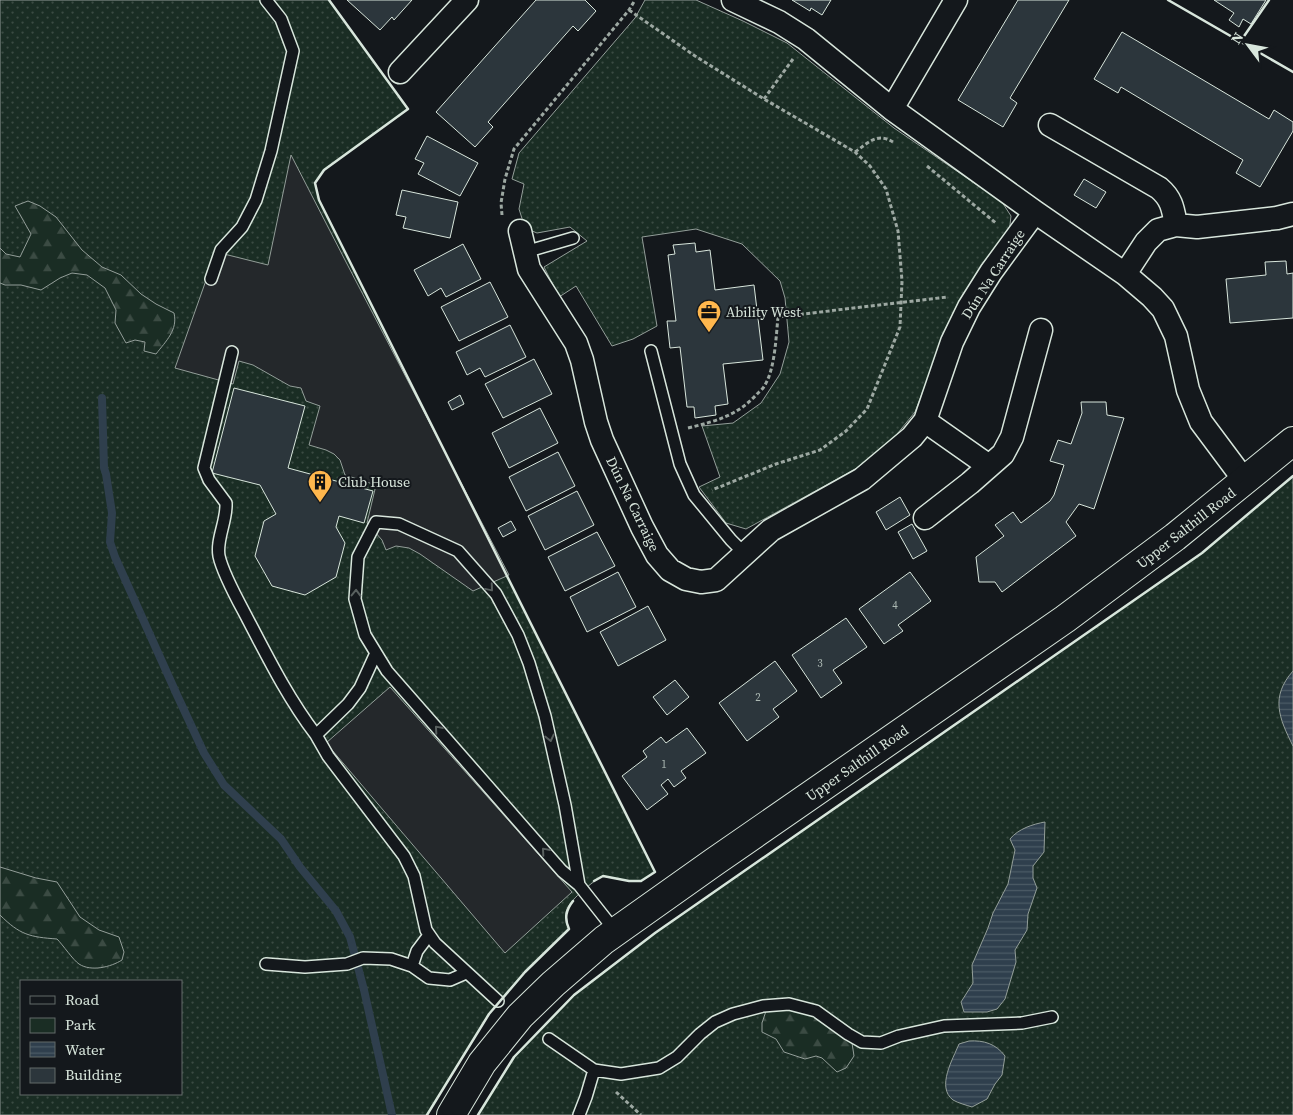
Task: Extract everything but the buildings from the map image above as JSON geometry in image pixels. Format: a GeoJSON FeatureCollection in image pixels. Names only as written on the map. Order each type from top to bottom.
{"type":"FeatureCollection","features":[{"type":"Feature","properties":{"kind":"main road","name":"Upper Salthill Road"},"geometry":{"type":"LineString","coordinates":[[451,1115],[482,1064],[520,1016],[553,984],[616,932],[1065,619],[1175,537],[1245,482],[1293,441]]}},
{"type":"Feature","properties":{"kind":"street"},"geometry":{"type":"LineString","coordinates":[[400,72],[467,0]]}},
{"type":"Feature","properties":{"kind":"street"},"geometry":{"type":"LineString","coordinates":[[733,0],[779,22],[806,39],[892,109],[1125,274],[1152,298],[1166,315],[1176,336],[1188,390],[1198,415],[1210,436],[1245,482]]}},
{"type":"Feature","properties":{"kind":"street"},"geometry":{"type":"LineString","coordinates":[[892,109],[956,0]]}},
{"type":"Feature","properties":{"kind":"street"},"geometry":{"type":"LineString","coordinates":[[1050,125],[1168,195],[1172,202],[1176,225]]}},
{"type":"Feature","properties":{"kind":"street","name":"Dún Na Carraige"},"geometry":{"type":"LineString","coordinates":[[523,241],[529,269],[576,343],[602,440],[642,527],[657,555],[670,570],[686,579],[701,582],[716,580],[771,530],[862,478],[912,437],[925,421],[952,342],[976,296],[1035,212]]}},
{"type":"Feature","properties":{"kind":"street"},"geometry":{"type":"LineString","coordinates":[[1125,274],[1146,242],[1158,230],[1176,225],[1197,227],[1277,218],[1293,214]]}},
{"type":"Feature","properties":{"kind":"street"},"geometry":{"type":"LineString","coordinates":[[925,518],[1003,454],[1012,437],[1041,330]]}},
{"type":"Feature","properties":{"kind":"street"},"geometry":{"type":"LineString","coordinates":[[925,421],[989,466]]}},
{"type":"Feature","properties":{"kind":"lane"},"geometry":{"type":"LineString","coordinates":[[211,279],[221,250],[242,227],[256,200],[271,151],[293,51],[282,19],[266,0]]}},
{"type":"Feature","properties":{"kind":"lane"},"geometry":{"type":"LineString","coordinates":[[523,241],[573,238]]}},
{"type":"Feature","properties":{"kind":"lane"},"geometry":{"type":"LineString","coordinates":[[650,351],[680,464],[694,495],[745,554]]}},
{"type":"Feature","properties":{"kind":"lane"},"geometry":{"type":"LineString","coordinates":[[232,352],[204,468],[209,480],[226,503],[219,545],[219,557],[237,598],[302,717],[316,735],[328,756],[404,856],[414,876],[426,930],[429,935],[435,944],[498,1001]]}},
{"type":"Feature","properties":{"kind":"lane"},"geometry":{"type":"LineString","coordinates":[[579,885],[565,805],[545,716],[529,663],[518,635],[496,594],[458,551],[399,524],[376,522],[358,557],[355,599],[364,635],[388,671],[562,871],[579,885],[616,932]]}},
{"type":"Feature","properties":{"kind":"lane"},"geometry":{"type":"LineString","coordinates":[[316,735],[348,704],[360,688],[376,653]]}},
{"type":"Feature","properties":{"kind":"lane"},"geometry":{"type":"LineString","coordinates":[[412,966],[417,951],[429,935]]}},
{"type":"Feature","properties":{"kind":"lane"},"geometry":{"type":"LineString","coordinates":[[266,964],[305,967],[347,964],[363,958],[391,960],[412,966],[428,978],[450,980],[466,973]]}},
{"type":"Feature","properties":{"kind":"lane"},"geometry":{"type":"LineString","coordinates":[[549,1039],[594,1070],[621,1074],[659,1068],[677,1057],[700,1034],[716,1022],[733,1014],[763,1006],[789,1004],[816,1011],[862,1042],[881,1043],[899,1036],[944,1026],[1022,1023],[1052,1016]]}},
{"type":"Feature","properties":{"kind":"lane"},"geometry":{"type":"LineString","coordinates":[[579,1115],[594,1070]]}},
{"type":"Feature","properties":{"kind":"path"},"geometry":{"type":"LineString","coordinates":[[523,241],[503,231],[501,203],[505,179],[514,149],[629,10],[635,0]]}},
{"type":"Feature","properties":{"kind":"path"},"geometry":{"type":"LineString","coordinates":[[629,10],[695,56],[855,152],[870,166],[886,189],[898,231],[901,302],[900,328],[867,409],[846,431],[820,450],[776,464],[726,485],[694,495]]}},
{"type":"Feature","properties":{"kind":"path"},"geometry":{"type":"LineString","coordinates":[[764,99],[806,39]]}},
{"type":"Feature","properties":{"kind":"path"},"geometry":{"type":"LineString","coordinates":[[855,152],[872,139],[886,138],[894,143]]}},
{"type":"Feature","properties":{"kind":"path"},"geometry":{"type":"LineString","coordinates":[[924,164],[1016,238]]}},
{"type":"Feature","properties":{"kind":"path"},"geometry":{"type":"LineString","coordinates":[[671,431],[714,422],[736,412],[765,386],[774,357],[778,317],[901,302],[976,296]]}},
{"type":"Feature","properties":{"kind":"green space"},"geometry":{"type":"Polygon","coordinates":[[[0,0],[329,0],[408,109],[324,170],[315,183],[319,200],[655,872],[641,881],[629,881],[603,876],[588,886],[573,900],[566,914],[566,922],[569,929],[525,972],[489,1014],[427,1115],[0,1115],[0,0]]]}},
{"type":"Feature","properties":{"kind":"green space"},"geometry":{"type":"Polygon","coordinates":[[[645,0],[696,0],[787,43],[894,128],[1002,202],[1011,216],[1009,233],[944,336],[915,412],[893,439],[861,466],[746,529],[726,523],[699,487],[720,477],[702,426],[733,423],[761,403],[780,374],[789,342],[785,298],[780,281],[742,244],[696,229],[642,237],[657,326],[633,339],[612,346],[576,286],[559,297],[544,267],[587,241],[570,227],[537,233],[525,228],[519,209],[524,184],[512,179],[519,153],[635,18],[645,0]]]}},
{"type":"Feature","properties":{"kind":"green space"},"geometry":{"type":"Polygon","coordinates":[[[28,201],[40,206],[56,217],[82,250],[102,267],[121,275],[141,294],[174,313],[173,330],[156,354],[144,351],[145,342],[135,340],[126,343],[115,323],[116,310],[105,288],[87,275],[72,273],[41,290],[21,285],[5,285],[0,283],[0,248],[6,254],[20,257],[31,234],[15,206],[28,201]]]}},
{"type":"Feature","properties":{"kind":"green space"},"geometry":{"type":"Polygon","coordinates":[[[1293,476],[1293,1115],[478,1115],[514,1057],[574,995],[655,933],[1202,553],[1293,476]]]}},
{"type":"Feature","properties":{"kind":"green space"},"geometry":{"type":"Polygon","coordinates":[[[0,867],[57,882],[80,917],[99,930],[119,937],[124,952],[122,960],[101,968],[89,968],[79,964],[57,939],[32,936],[14,927],[0,915],[0,867]]]}},
{"type":"Feature","properties":{"kind":"green space"},"geometry":{"type":"Polygon","coordinates":[[[789,1009],[819,1019],[852,1043],[854,1056],[846,1068],[837,1072],[822,1058],[816,1056],[805,1059],[784,1052],[776,1039],[762,1032],[762,1023],[766,1011],[789,1009]]]}},
{"type":"Feature","properties":{"kind":"shaded area"},"geometry":{"type":"Polygon","coordinates":[[[291,155],[509,575],[473,591],[409,548],[396,546],[386,550],[382,540],[367,523],[376,485],[345,475],[340,460],[334,454],[309,445],[320,406],[306,401],[301,388],[290,386],[253,365],[239,361],[233,384],[175,368],[216,252],[268,265],[291,155]]]}},
{"type":"Feature","properties":{"kind":"shaded area"},"geometry":{"type":"Polygon","coordinates":[[[390,687],[572,892],[505,953],[326,743],[390,687]]]}},
{"type":"Feature","properties":{"kind":"water"},"geometry":{"type":"Polygon","coordinates":[[[1293,671],[1293,746],[1281,717],[1279,699],[1281,690],[1293,671]]]}},
{"type":"Feature","properties":{"kind":"water"},"geometry":{"type":"Polygon","coordinates":[[[1045,822],[1044,852],[1033,866],[1033,878],[1037,888],[1028,914],[1027,930],[1015,950],[1016,962],[1005,999],[997,1009],[987,1012],[964,1012],[961,1002],[973,983],[972,965],[993,913],[1008,884],[1015,850],[1010,839],[1017,832],[1045,822]]]}},
{"type":"Feature","properties":{"kind":"water"},"geometry":{"type":"Polygon","coordinates":[[[969,1041],[980,1041],[989,1044],[998,1048],[1005,1056],[1002,1075],[987,1099],[972,1107],[953,1100],[946,1088],[947,1073],[959,1044],[969,1041]]]}},
{"type":"Feature","properties":{"kind":"waterway"},"geometry":{"type":"LineString","coordinates":[[102,398],[104,468],[112,513],[110,542],[115,557],[204,753],[224,785],[281,839],[300,867],[336,911],[350,937],[392,1115]]}},
{"type":"Feature","properties":{"kind":"wall"},"geometry":{"type":"LineString","coordinates":[[329,0],[408,109],[324,170],[315,183],[319,200],[655,872],[641,881],[629,881],[603,876],[594,881]]}},
{"type":"Feature","properties":{"kind":"wall"},"geometry":{"type":"LineString","coordinates":[[1168,0],[1293,72]]}},
{"type":"Feature","properties":{"kind":"wall"},"geometry":{"type":"LineString","coordinates":[[1240,42],[1269,0]]}},
{"type":"Feature","properties":{"kind":"wall"},"geometry":{"type":"LineString","coordinates":[[478,1115],[514,1057],[574,995],[655,933],[1202,553],[1293,476]]}},
{"type":"Feature","properties":{"kind":"wall"},"geometry":{"type":"LineString","coordinates":[[427,1115],[489,1014],[525,972],[569,929],[566,914],[573,901]]}},
{"type":"Feature","properties":{"kind":"place","name":"Ability West"},"geometry":{"type":"Point","coordinates":[709,333]}},
{"type":"Feature","properties":{"kind":"place","name":"Club House"},"geometry":{"type":"Point","coordinates":[320,503]}}]}
